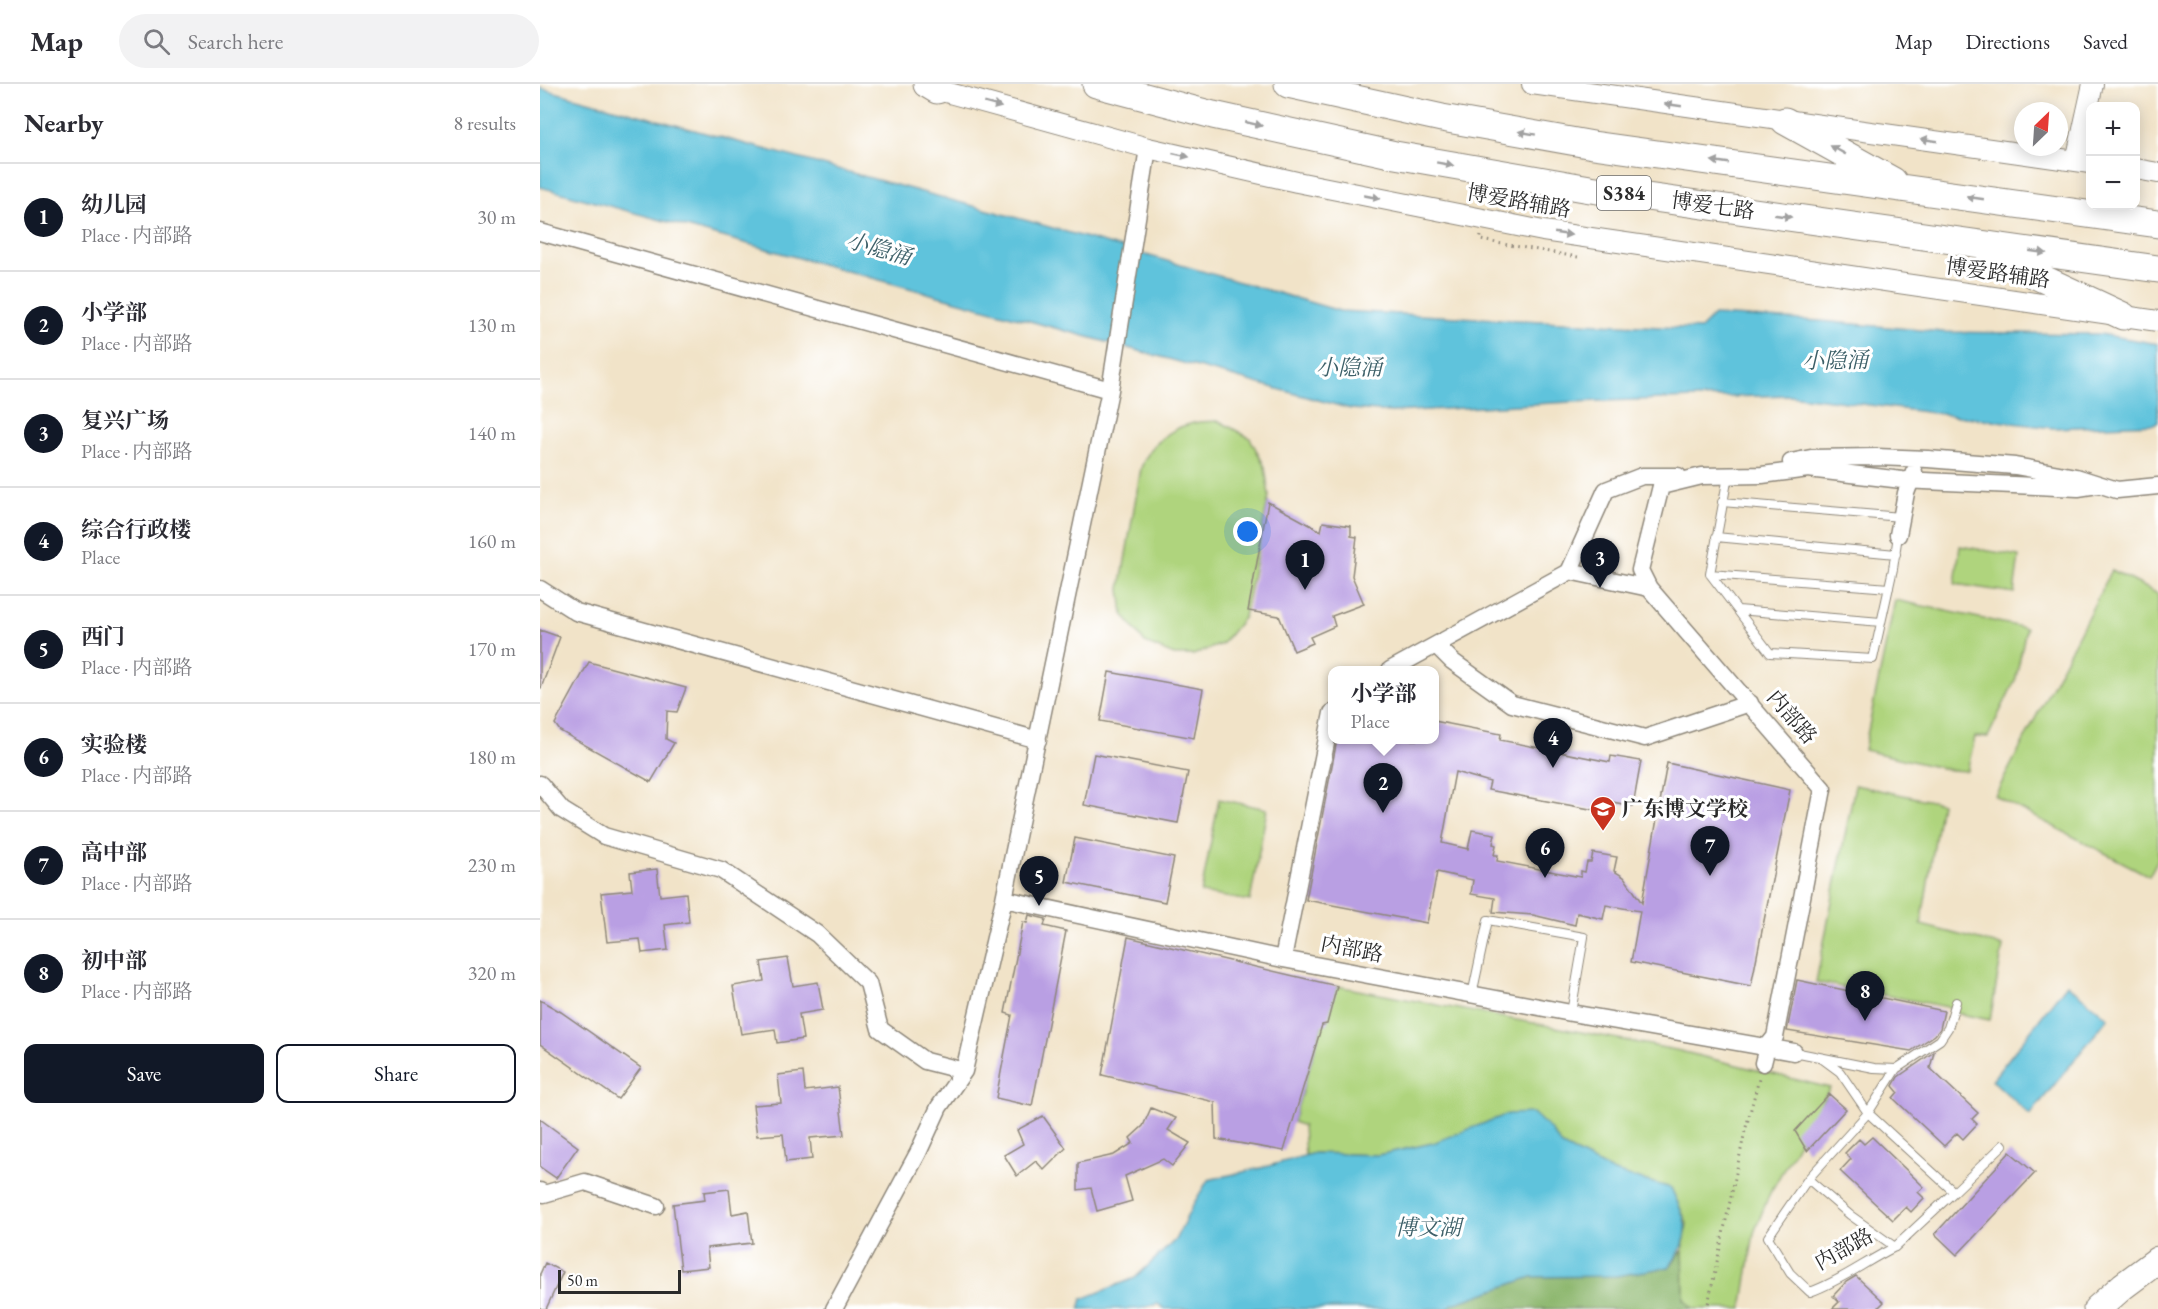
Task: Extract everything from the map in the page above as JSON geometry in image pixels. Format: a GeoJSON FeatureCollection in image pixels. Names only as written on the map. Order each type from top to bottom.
{"type":"FeatureCollection","features":[{"type":"Feature","properties":{"kind":"highway","name":"博爱七路"},"geometry":{"type":"LineString","coordinates":[[1096,84],[1213,115],[1395,155],[1590,189],[2158,269]]}},
{"type":"Feature","properties":{"kind":"highway","name":"博爱七路"},"geometry":{"type":"LineString","coordinates":[[1288,84],[1442,118],[1593,145],[2158,224]]}},
{"type":"Feature","properties":{"kind":"highway"},"geometry":{"type":"LineString","coordinates":[[1785,121],[1907,189]]}},
{"type":"Feature","properties":{"kind":"highway"},"geometry":{"type":"LineString","coordinates":[[1964,242],[2123,316]]}},
{"type":"Feature","properties":{"kind":"highway"},"geometry":{"type":"LineString","coordinates":[[2097,1309],[2158,1260]]}},
{"type":"Feature","properties":{"kind":"highway"},"geometry":{"type":"LineString","coordinates":[[2119,1309],[2158,1282]]}},
{"type":"Feature","properties":{"kind":"street"},"geometry":{"type":"LineString","coordinates":[[1532,84],[2084,162],[2093,84]]}},
{"type":"Feature","properties":{"kind":"street","name":"博爱路辅路"},"geometry":{"type":"LineString","coordinates":[[927,86],[1148,148],[1297,182],[1543,231],[2158,321]]}},
{"type":"Feature","properties":{"kind":"street"},"geometry":{"type":"LineString","coordinates":[[834,1309],[918,1152],[939,1107],[963,1071],[1004,899],[1111,383],[1148,148]]}},
{"type":"Feature","properties":{"kind":"street"},"geometry":{"type":"LineString","coordinates":[[2140,170],[2158,172]]}},
{"type":"Feature","properties":{"kind":"street"},"geometry":{"type":"LineString","coordinates":[[540,232],[1111,383]]}},
{"type":"Feature","properties":{"kind":"street","name":"内部路"},"geometry":{"type":"LineString","coordinates":[[1762,475],[1798,460],[1876,457],[2015,466],[2076,477],[2117,490],[2158,486]]}},
{"type":"Feature","properties":{"kind":"street"},"geometry":{"type":"LineString","coordinates":[[1898,535],[1911,481],[1920,459]]}},
{"type":"Feature","properties":{"kind":"street","name":"内部路"},"geometry":{"type":"LineString","coordinates":[[1569,572],[1605,490],[1642,476],[1762,475],[1808,469],[1911,481],[2078,488],[2097,485]]}},
{"type":"Feature","properties":{"kind":"street","name":"内部路"},"geometry":{"type":"LineString","coordinates":[[1004,899],[1283,959],[1571,1013],[1765,1055],[1775,1037],[1823,789],[1649,588],[1640,570],[1661,486],[1702,476]]}},
{"type":"Feature","properties":{"kind":"street"},"geometry":{"type":"LineString","coordinates":[[1397,666],[1569,572],[1649,588]]}},
{"type":"Feature","properties":{"kind":"street"},"geometry":{"type":"LineString","coordinates":[[540,589],[576,612],[1038,740]]}},
{"type":"Feature","properties":{"kind":"street"},"geometry":{"type":"LineString","coordinates":[[1436,645],[1452,661],[1512,704],[1645,738],[1750,703]]}},
{"type":"Feature","properties":{"kind":"street"},"geometry":{"type":"LineString","coordinates":[[1283,959],[1328,733]]}},
{"type":"Feature","properties":{"kind":"street"},"geometry":{"type":"LineString","coordinates":[[540,784],[562,810],[604,836],[721,870],[817,934],[868,983],[880,1029],[925,1061],[963,1071]]}},
{"type":"Feature","properties":{"kind":"street"},"geometry":{"type":"LineString","coordinates":[[1765,1055],[1794,1052]]}},
{"type":"Feature","properties":{"kind":"street"},"geometry":{"type":"LineString","coordinates":[[540,1191],[544,1194],[585,1182],[656,1206]]}},
{"type":"Feature","properties":{"kind":"lane"},"geometry":{"type":"LineString","coordinates":[[1728,476],[1710,574],[1770,653],[1873,659],[1898,535]]}},
{"type":"Feature","properties":{"kind":"lane"},"geometry":{"type":"LineString","coordinates":[[1722,502],[1901,518]]}},
{"type":"Feature","properties":{"kind":"lane"},"geometry":{"type":"LineString","coordinates":[[1716,537],[1896,554]]}},
{"type":"Feature","properties":{"kind":"lane"},"geometry":{"type":"LineString","coordinates":[[1710,574],[1889,588]]}},
{"type":"Feature","properties":{"kind":"lane"},"geometry":{"type":"LineString","coordinates":[[1738,610],[1881,622]]}},
{"type":"Feature","properties":{"kind":"lane"},"geometry":{"type":"LineString","coordinates":[[1472,994],[1488,920],[1584,938],[1571,1013]]}},
{"type":"Feature","properties":{"kind":"lane"},"geometry":{"type":"LineString","coordinates":[[1794,1052],[1874,1068],[1896,1069],[1940,1040],[1948,1028],[1956,1002]]}},
{"type":"Feature","properties":{"kind":"lane"},"geometry":{"type":"LineString","coordinates":[[1819,1057],[1840,1072],[1868,1113],[1954,1192]]}},
{"type":"Feature","properties":{"kind":"lane","name":"内部路"},"geometry":{"type":"LineString","coordinates":[[1896,1069],[1868,1113],[1808,1179],[1768,1237],[1790,1273],[1810,1292],[1828,1286],[1895,1247],[2004,1145]]}},
{"type":"Feature","properties":{"kind":"lane","name":"内部路"},"geometry":{"type":"LineString","coordinates":[[1808,1179],[1850,1215],[1895,1247]]}},
{"type":"Feature","properties":{"kind":"path"},"geometry":{"type":"LineString","coordinates":[[1707,1309],[1745,1131],[1765,1055]]}},
{"type":"Feature","properties":{"kind":"green space"},"geometry":{"type":"Polygon","coordinates":[[[1219,421],[1250,438],[1265,467],[1269,496],[1244,617],[1222,644],[1193,655],[1174,655],[1145,643],[1123,614],[1120,589],[1141,468],[1149,453],[1160,440],[1174,430],[1193,423],[1219,421]]]}},
{"type":"Feature","properties":{"kind":"green space"},"geometry":{"type":"Polygon","coordinates":[[[1960,546],[2019,556],[2014,593],[1955,584],[1960,546]]]}},
{"type":"Feature","properties":{"kind":"green space"},"geometry":{"type":"Polygon","coordinates":[[[2112,570],[2158,594],[2158,859],[2149,876],[1995,796],[2112,570]]]}},
{"type":"Feature","properties":{"kind":"green space"},"geometry":{"type":"Polygon","coordinates":[[[1895,600],[2026,628],[2016,678],[1988,737],[1975,737],[1967,771],[1950,770],[1864,750],[1895,600]]]}},
{"type":"Feature","properties":{"kind":"green space"},"geometry":{"type":"Polygon","coordinates":[[[1855,785],[1941,803],[1921,925],[2003,946],[1990,1020],[1955,1013],[1947,1007],[1816,982],[1855,785]]]}},
{"type":"Feature","properties":{"kind":"green space"},"geometry":{"type":"Polygon","coordinates":[[[1219,799],[1267,809],[1250,901],[1201,893],[1219,799]]]}},
{"type":"Feature","properties":{"kind":"green space"},"geometry":{"type":"Polygon","coordinates":[[[1337,986],[1676,1050],[1830,1088],[1769,1195],[1754,1233],[1742,1309],[1693,1309],[1684,1299],[1683,1250],[1687,1223],[1671,1188],[1614,1172],[1562,1146],[1550,1129],[1433,1143],[1378,1155],[1314,1153],[1305,1156],[1303,1126],[1293,1122],[1322,1025],[1337,986]]]}},
{"type":"Feature","properties":{"kind":"green space"},"geometry":{"type":"Polygon","coordinates":[[[1683,1250],[1684,1299],[1693,1309],[1447,1309],[1453,1304],[1532,1277],[1616,1276],[1669,1267],[1683,1250]]]}},
{"type":"Feature","properties":{"kind":"water","name":"小隐涌"},"geometry":{"type":"Polygon","coordinates":[[[540,88],[1032,222],[1340,311],[1700,329],[1714,315],[1820,321],[1943,332],[2100,334],[2158,344],[2158,421],[2154,424],[2053,428],[1790,395],[1571,402],[1392,412],[1351,409],[540,187],[540,88]]]}},
{"type":"Feature","properties":{"kind":"water"},"geometry":{"type":"Polygon","coordinates":[[[2067,984],[2108,1018],[2030,1115],[1992,1080],[2067,984]]]}},
{"type":"Feature","properties":{"kind":"water","name":"博文湖"},"geometry":{"type":"Polygon","coordinates":[[[1533,1113],[1550,1129],[1562,1146],[1614,1172],[1671,1188],[1686,1228],[1683,1246],[1669,1267],[1616,1276],[1532,1277],[1453,1304],[1447,1309],[1165,1309],[1158,1304],[1138,1309],[1079,1309],[1082,1299],[1135,1278],[1175,1240],[1208,1180],[1314,1153],[1378,1155],[1433,1143],[1508,1114],[1533,1113]]]}},
{"type":"Feature","properties":{"kind":"building"},"geometry":{"type":"Polygon","coordinates":[[[1268,502],[1321,531],[1323,522],[1351,526],[1351,536],[1357,537],[1352,576],[1364,604],[1332,616],[1335,626],[1310,637],[1313,643],[1294,651],[1279,616],[1248,611],[1268,502]]]}},
{"type":"Feature","properties":{"kind":"building"},"geometry":{"type":"Polygon","coordinates":[[[540,630],[560,637],[541,688],[540,688],[540,630]]]}},
{"type":"Feature","properties":{"kind":"building"},"geometry":{"type":"Polygon","coordinates":[[[589,662],[686,688],[677,712],[667,711],[666,739],[674,743],[651,782],[560,731],[555,724],[589,662]]]}},
{"type":"Feature","properties":{"kind":"building"},"geometry":{"type":"Polygon","coordinates":[[[1109,672],[1203,689],[1194,738],[1100,721],[1109,672]]]}},
{"type":"Feature","properties":{"kind":"building"},"geometry":{"type":"Polygon","coordinates":[[[1439,722],[1501,734],[1500,740],[1610,762],[1611,756],[1641,761],[1633,806],[1602,800],[1601,811],[1488,790],[1490,782],[1455,772],[1442,843],[1468,849],[1472,830],[1495,834],[1493,844],[1496,845],[1494,855],[1498,855],[1497,861],[1581,877],[1581,871],[1585,872],[1587,862],[1591,862],[1593,853],[1617,857],[1614,871],[1624,877],[1642,903],[1667,763],[1790,790],[1751,986],[1631,962],[1640,911],[1606,905],[1603,919],[1577,913],[1575,925],[1533,915],[1493,912],[1495,898],[1471,894],[1473,880],[1437,872],[1427,923],[1306,900],[1336,744],[1439,744],[1439,722]]]}},
{"type":"Feature","properties":{"kind":"building"},"geometry":{"type":"Polygon","coordinates":[[[1094,754],[1188,772],[1178,823],[1084,805],[1094,754]]]}},
{"type":"Feature","properties":{"kind":"building"},"geometry":{"type":"Polygon","coordinates":[[[1075,838],[1174,858],[1165,902],[1066,882],[1075,838]]]}},
{"type":"Feature","properties":{"kind":"building"},"geometry":{"type":"Polygon","coordinates":[[[657,869],[660,896],[686,893],[689,922],[665,925],[668,950],[642,953],[640,939],[607,942],[601,893],[632,890],[630,872],[657,869]]]}},
{"type":"Feature","properties":{"kind":"building"},"geometry":{"type":"Polygon","coordinates":[[[1029,915],[1046,919],[1044,926],[1066,931],[1032,1106],[996,1098],[1012,1015],[1005,1013],[1023,922],[1027,923],[1029,915]]]}},
{"type":"Feature","properties":{"kind":"building"},"geometry":{"type":"Polygon","coordinates":[[[1128,937],[1337,986],[1327,1024],[1322,1025],[1284,1151],[1216,1139],[1215,1102],[1102,1075],[1128,937]]]}},
{"type":"Feature","properties":{"kind":"building"},"geometry":{"type":"Polygon","coordinates":[[[788,958],[793,986],[818,982],[823,1010],[799,1014],[803,1039],[777,1043],[775,1029],[741,1034],[733,986],[764,981],[761,962],[788,958]]]}},
{"type":"Feature","properties":{"kind":"building"},"geometry":{"type":"Polygon","coordinates":[[[1797,980],[1944,1011],[1940,1029],[1911,1051],[1787,1031],[1797,980]]]}},
{"type":"Feature","properties":{"kind":"building"},"geometry":{"type":"Polygon","coordinates":[[[540,1000],[641,1068],[618,1099],[540,1044],[540,1000]]]}},
{"type":"Feature","properties":{"kind":"building"},"geometry":{"type":"Polygon","coordinates":[[[1934,1052],[1930,1068],[1978,1113],[1972,1119],[1977,1124],[1963,1139],[1957,1133],[1944,1146],[1893,1098],[1898,1092],[1893,1086],[1898,1077],[1934,1052]]]}},
{"type":"Feature","properties":{"kind":"building"},"geometry":{"type":"Polygon","coordinates":[[[803,1072],[805,1091],[838,1087],[844,1135],[810,1138],[812,1159],[786,1162],[783,1134],[757,1136],[753,1105],[781,1103],[778,1075],[803,1072]]]}},
{"type":"Feature","properties":{"kind":"building"},"geometry":{"type":"Polygon","coordinates":[[[1829,1094],[1846,1109],[1807,1151],[1795,1131],[1829,1094]]]}},
{"type":"Feature","properties":{"kind":"building"},"geometry":{"type":"Polygon","coordinates":[[[1151,1108],[1176,1118],[1168,1130],[1190,1143],[1172,1166],[1163,1159],[1125,1176],[1132,1201],[1097,1211],[1091,1188],[1078,1190],[1078,1163],[1114,1155],[1133,1143],[1130,1138],[1143,1126],[1151,1108]]]}},
{"type":"Feature","properties":{"kind":"building"},"geometry":{"type":"Polygon","coordinates":[[[1043,1116],[1066,1148],[1044,1170],[1036,1161],[1017,1176],[1004,1155],[1023,1144],[1017,1130],[1043,1116]]]}},
{"type":"Feature","properties":{"kind":"building"},"geometry":{"type":"Polygon","coordinates":[[[540,1119],[578,1147],[556,1178],[540,1167],[540,1119]]]}},
{"type":"Feature","properties":{"kind":"building"},"geometry":{"type":"Polygon","coordinates":[[[1872,1137],[1924,1187],[1918,1192],[1924,1198],[1911,1212],[1906,1207],[1893,1220],[1840,1171],[1851,1159],[1845,1153],[1859,1139],[1864,1144],[1872,1137]]]}},
{"type":"Feature","properties":{"kind":"building"},"geometry":{"type":"Polygon","coordinates":[[[2010,1152],[2035,1173],[1957,1255],[1935,1234],[2010,1152]]]}},
{"type":"Feature","properties":{"kind":"building"},"geometry":{"type":"Polygon","coordinates":[[[729,1189],[732,1214],[748,1211],[752,1243],[707,1248],[709,1267],[681,1270],[673,1204],[705,1200],[704,1192],[729,1189]]]}},
{"type":"Feature","properties":{"kind":"building"},"geometry":{"type":"Polygon","coordinates":[[[545,1263],[563,1272],[546,1309],[540,1309],[540,1274],[545,1263]]]}},
{"type":"Feature","properties":{"kind":"building"},"geometry":{"type":"Polygon","coordinates":[[[1856,1276],[1884,1302],[1877,1309],[1832,1309],[1839,1302],[1833,1296],[1846,1282],[1856,1276]]]}},
{"type":"Feature","properties":{"kind":"place","name":"复兴广场"},"geometry":{"type":"Point","coordinates":[1600,588]}},
{"type":"Feature","properties":{"kind":"place","name":"幼儿园"},"geometry":{"type":"Point","coordinates":[1305,590]}},
{"type":"Feature","properties":{"kind":"place","name":"综合行政楼"},"geometry":{"type":"Point","coordinates":[1553,768]}},
{"type":"Feature","properties":{"kind":"place","name":"小学部"},"geometry":{"type":"Point","coordinates":[1383,813]}},
{"type":"Feature","properties":{"kind":"place","name":"广东博文学校"},"geometry":{"type":"Point","coordinates":[1603,832]}},
{"type":"Feature","properties":{"kind":"place","name":"高中部"},"geometry":{"type":"Point","coordinates":[1710,876]}},
{"type":"Feature","properties":{"kind":"place","name":"实验楼"},"geometry":{"type":"Point","coordinates":[1545,878]}},
{"type":"Feature","properties":{"kind":"place","name":"西门"},"geometry":{"type":"Point","coordinates":[1039,906]}},
{"type":"Feature","properties":{"kind":"place","name":"初中部"},"geometry":{"type":"Point","coordinates":[1865,1021]}}]}
